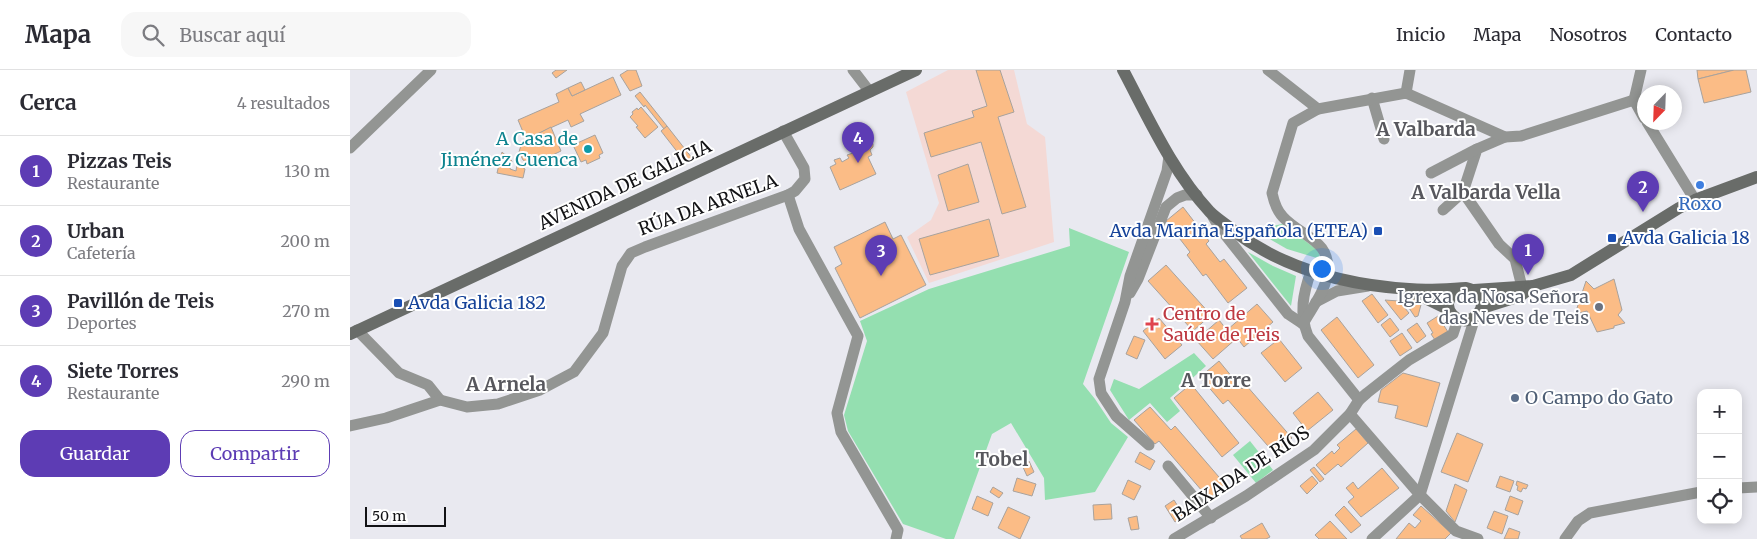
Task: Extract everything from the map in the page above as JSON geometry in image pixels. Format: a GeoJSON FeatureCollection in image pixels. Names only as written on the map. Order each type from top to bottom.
{"type":"FeatureCollection","features":[{"type":"Feature","properties":{"kind":"main road","name":"AVENIDA DE GALICIA"},"geometry":{"type":"LineString","coordinates":[[354,332],[916,70]]}},
{"type":"Feature","properties":{"kind":"main road"},"geometry":{"type":"LineString","coordinates":[[1122,70],[1169,156],[1183,178],[1211,213],[1247,240],[1280,259],[1311,271],[1372,285],[1409,289],[1458,290],[1466,288],[1474,290],[1527,287],[1572,275],[1695,200],[1757,177]]}},
{"type":"Feature","properties":{"kind":"main road"},"geometry":{"type":"LineString","coordinates":[[1458,290],[1449,298],[1448,309],[1450,314],[1470,316],[1520,296],[1527,287]]}},
{"type":"Feature","properties":{"kind":"main road"},"geometry":{"type":"LineString","coordinates":[[1409,289],[1417,295],[1448,309]]}},
{"type":"Feature","properties":{"kind":"main road"},"geometry":{"type":"LineString","coordinates":[[1470,316],[1480,296],[1474,290]]}},
{"type":"Feature","properties":{"kind":"street"},"geometry":{"type":"LineString","coordinates":[[350,148],[431,70]]}},
{"type":"Feature","properties":{"kind":"street"},"geometry":{"type":"LineString","coordinates":[[852,70],[870,92]]}},
{"type":"Feature","properties":{"kind":"street"},"geometry":{"type":"LineString","coordinates":[[1268,70],[1318,109]]}},
{"type":"Feature","properties":{"kind":"street"},"geometry":{"type":"LineString","coordinates":[[1406,93],[1410,70]]}},
{"type":"Feature","properties":{"kind":"street"},"geometry":{"type":"LineString","coordinates":[[1637,105],[1634,100],[1641,70]]}},
{"type":"Feature","properties":{"kind":"street"},"geometry":{"type":"LineString","coordinates":[[1303,324],[1323,289],[1328,275],[1324,250],[1284,218],[1275,204],[1272,193],[1293,123],[1318,109],[1406,93],[1506,137]]}},
{"type":"Feature","properties":{"kind":"street"},"geometry":{"type":"LineString","coordinates":[[1372,98],[1384,139]]}},
{"type":"Feature","properties":{"kind":"street"},"geometry":{"type":"LineString","coordinates":[[1431,173],[1477,149],[1506,137],[1521,136],[1634,100]]}},
{"type":"Feature","properties":{"kind":"street"},"geometry":{"type":"LineString","coordinates":[[1652,130],[1695,200]]}},
{"type":"Feature","properties":{"kind":"street","name":"RÚA DA ARNELA"},"geometry":{"type":"LineString","coordinates":[[440,400],[467,407],[498,404],[540,390],[574,372],[602,334],[622,266],[631,253],[795,191],[805,179],[804,168],[783,131]]}},
{"type":"Feature","properties":{"kind":"street"},"geometry":{"type":"LineString","coordinates":[[1443,210],[1463,192],[1477,149]]}},
{"type":"Feature","properties":{"kind":"street"},"geometry":{"type":"LineString","coordinates":[[1149,445],[1116,416],[1101,393],[1099,379],[1125,302],[1130,276],[1167,171],[1169,156]]}},
{"type":"Feature","properties":{"kind":"street"},"geometry":{"type":"LineString","coordinates":[[1463,192],[1499,244],[1515,259],[1527,287]]}},
{"type":"Feature","properties":{"kind":"street"},"geometry":{"type":"LineString","coordinates":[[788,195],[798,229],[858,336],[837,413],[841,432],[898,530],[896,539]]}},
{"type":"Feature","properties":{"kind":"street"},"geometry":{"type":"LineString","coordinates":[[1125,302],[1138,279],[1166,207],[1177,198],[1197,195]]}},
{"type":"Feature","properties":{"kind":"street"},"geometry":{"type":"LineString","coordinates":[[1211,213],[1219,227],[1288,314],[1303,324]]}},
{"type":"Feature","properties":{"kind":"street"},"geometry":{"type":"LineString","coordinates":[[1311,271],[1303,296],[1303,324],[1308,336],[1359,400]]}},
{"type":"Feature","properties":{"kind":"street"},"geometry":{"type":"LineString","coordinates":[[1316,302],[1337,291],[1372,285]]}},
{"type":"Feature","properties":{"kind":"street"},"geometry":{"type":"LineString","coordinates":[[1372,539],[1420,495],[1465,354],[1469,336],[1470,316]]}},
{"type":"Feature","properties":{"kind":"street","name":"BAIXADA DE RÍOS"},"geometry":{"type":"LineString","coordinates":[[1174,539],[1212,518],[1314,450],[1350,414],[1359,400],[1408,360],[1452,334],[1470,316]]}},
{"type":"Feature","properties":{"kind":"street"},"geometry":{"type":"LineString","coordinates":[[350,426],[386,418],[440,400],[428,385],[399,373],[354,332]]}},
{"type":"Feature","properties":{"kind":"street"},"geometry":{"type":"LineString","coordinates":[[1350,414],[1453,535],[1478,539]]}},
{"type":"Feature","properties":{"kind":"street"},"geometry":{"type":"LineString","coordinates":[[1168,466],[1212,518]]}},
{"type":"Feature","properties":{"kind":"street"},"geometry":{"type":"LineString","coordinates":[[1742,488],[1757,487]]}},
{"type":"Feature","properties":{"kind":"street"},"geometry":{"type":"LineString","coordinates":[[1564,539],[1578,521],[1590,513],[1697,493]]}},
{"type":"Feature","properties":{"kind":"shaded area"},"geometry":{"type":"Polygon","coordinates":[[[948,70],[1014,70],[1027,124],[1045,137],[1054,242],[929,283],[907,237],[931,220],[939,203],[906,92],[948,70]]]}},
{"type":"Feature","properties":{"kind":"green space"},"geometry":{"type":"Polygon","coordinates":[[[1282,224],[1319,251],[1320,259],[1287,249],[1254,230],[1282,224]]]}},
{"type":"Feature","properties":{"kind":"green space"},"geometry":{"type":"Polygon","coordinates":[[[1069,228],[1129,252],[1083,384],[1111,423],[1128,437],[1095,492],[1045,500],[1044,478],[1011,423],[992,434],[954,539],[946,539],[903,524],[848,431],[844,415],[867,341],[860,321],[929,289],[1070,246],[1069,228]]]}},
{"type":"Feature","properties":{"kind":"green space"},"geometry":{"type":"Polygon","coordinates":[[[1248,252],[1296,276],[1291,306],[1248,252]]]}},
{"type":"Feature","properties":{"kind":"green space"},"geometry":{"type":"Polygon","coordinates":[[[1194,353],[1206,366],[1170,398],[1180,411],[1167,422],[1150,403],[1129,420],[1110,390],[1114,379],[1139,389],[1194,353]]]}},
{"type":"Feature","properties":{"kind":"green space"},"geometry":{"type":"Polygon","coordinates":[[[1250,441],[1273,470],[1256,483],[1233,455],[1250,441]]]}},
{"type":"Feature","properties":{"kind":"building"},"geometry":{"type":"Polygon","coordinates":[[[556,70],[567,70],[556,78],[552,73],[556,70]]]}},
{"type":"Feature","properties":{"kind":"building"},"geometry":{"type":"Polygon","coordinates":[[[628,70],[636,70],[642,86],[630,91],[620,75],[628,70]]]}},
{"type":"Feature","properties":{"kind":"building"},"geometry":{"type":"Polygon","coordinates":[[[976,70],[1000,70],[1014,112],[998,117],[1026,207],[1002,214],[981,142],[931,157],[924,133],[974,117],[972,111],[987,106],[976,70]]]}},
{"type":"Feature","properties":{"kind":"building"},"geometry":{"type":"Polygon","coordinates":[[[1697,70],[1734,70],[1698,79],[1697,70]]]}},
{"type":"Feature","properties":{"kind":"building"},"geometry":{"type":"Polygon","coordinates":[[[1734,70],[1746,70],[1751,92],[1704,103],[1698,79],[1734,70]]]}},
{"type":"Feature","properties":{"kind":"building"},"geometry":{"type":"Polygon","coordinates":[[[613,77],[621,95],[580,114],[584,121],[571,127],[568,120],[526,139],[518,120],[559,102],[556,94],[568,88],[572,96],[613,77]]]}},
{"type":"Feature","properties":{"kind":"building"},"geometry":{"type":"Polygon","coordinates":[[[581,82],[585,90],[572,96],[568,88],[581,82]]]}},
{"type":"Feature","properties":{"kind":"building"},"geometry":{"type":"Polygon","coordinates":[[[640,92],[667,126],[664,129],[645,105],[644,107],[635,96],[640,92]]]}},
{"type":"Feature","properties":{"kind":"building"},"geometry":{"type":"Polygon","coordinates":[[[641,107],[658,127],[645,138],[630,117],[633,114],[632,112],[641,107]]]}},
{"type":"Feature","properties":{"kind":"building"},"geometry":{"type":"Polygon","coordinates":[[[667,126],[692,158],[686,163],[661,131],[667,126]]]}},
{"type":"Feature","properties":{"kind":"building"},"geometry":{"type":"Polygon","coordinates":[[[551,127],[561,151],[538,162],[528,163],[523,160],[519,152],[522,142],[551,127]]]}},
{"type":"Feature","properties":{"kind":"building","name":"A Casa de Jiménez Cuenca"},"geometry":{"type":"Polygon","coordinates":[[[595,135],[603,153],[599,155],[600,158],[587,164],[586,160],[581,162],[573,145],[595,135]]]}},
{"type":"Feature","properties":{"kind":"building"},"geometry":{"type":"Polygon","coordinates":[[[871,140],[873,144],[870,150],[872,155],[868,157],[876,174],[840,190],[830,167],[836,164],[834,160],[840,158],[842,162],[849,158],[847,155],[859,153],[857,149],[862,147],[865,141],[871,140]]]}},
{"type":"Feature","properties":{"kind":"building"},"geometry":{"type":"Polygon","coordinates":[[[502,152],[512,161],[510,169],[516,171],[517,164],[525,169],[523,178],[497,173],[502,152]]]}},
{"type":"Feature","properties":{"kind":"building"},"geometry":{"type":"Polygon","coordinates":[[[968,164],[979,202],[948,211],[938,175],[968,164]]]}},
{"type":"Feature","properties":{"kind":"building"},"geometry":{"type":"Polygon","coordinates":[[[1183,207],[1209,241],[1206,244],[1220,262],[1224,259],[1247,288],[1228,303],[1206,274],[1203,276],[1187,255],[1190,252],[1166,221],[1183,207]]]}},
{"type":"Feature","properties":{"kind":"building"},"geometry":{"type":"Polygon","coordinates":[[[989,219],[999,256],[930,275],[919,239],[989,219]]]}},
{"type":"Feature","properties":{"kind":"building"},"geometry":{"type":"Polygon","coordinates":[[[885,222],[893,239],[901,235],[926,285],[860,318],[835,268],[842,264],[834,247],[885,222]]]}},
{"type":"Feature","properties":{"kind":"building"},"geometry":{"type":"Polygon","coordinates":[[[1166,265],[1211,315],[1193,331],[1148,281],[1166,265]]]}},
{"type":"Feature","properties":{"kind":"building","name":"Igrexa da Nosa Señora das Neves de Teis"},"geometry":{"type":"Polygon","coordinates":[[[1614,279],[1622,310],[1618,315],[1625,323],[1597,332],[1587,311],[1575,314],[1586,281],[1594,289],[1614,279]]]}},
{"type":"Feature","properties":{"kind":"building"},"geometry":{"type":"Polygon","coordinates":[[[1372,294],[1388,315],[1378,323],[1362,301],[1372,294]]]}},
{"type":"Feature","properties":{"kind":"building"},"geometry":{"type":"Polygon","coordinates":[[[1408,298],[1422,301],[1418,316],[1415,317],[1407,305],[1408,298]]]}},
{"type":"Feature","properties":{"kind":"building"},"geometry":{"type":"Polygon","coordinates":[[[1385,300],[1399,301],[1409,313],[1401,320],[1385,300]]]}},
{"type":"Feature","properties":{"kind":"building"},"geometry":{"type":"Polygon","coordinates":[[[1257,304],[1273,322],[1244,347],[1237,338],[1213,359],[1196,340],[1219,320],[1227,330],[1257,304]]]}},
{"type":"Feature","properties":{"kind":"building"},"geometry":{"type":"Polygon","coordinates":[[[1438,316],[1448,332],[1435,340],[1427,323],[1438,316]]]}},
{"type":"Feature","properties":{"kind":"building"},"geometry":{"type":"Polygon","coordinates":[[[1337,317],[1374,365],[1358,378],[1321,330],[1337,317]]]}},
{"type":"Feature","properties":{"kind":"building"},"geometry":{"type":"Polygon","coordinates":[[[1159,318],[1182,345],[1165,359],[1143,331],[1159,318]]]}},
{"type":"Feature","properties":{"kind":"building"},"geometry":{"type":"Polygon","coordinates":[[[1390,318],[1399,330],[1390,337],[1381,325],[1390,318]]]}},
{"type":"Feature","properties":{"kind":"building"},"geometry":{"type":"Polygon","coordinates":[[[1417,323],[1426,336],[1417,343],[1407,330],[1417,323]]]}},
{"type":"Feature","properties":{"kind":"building"},"geometry":{"type":"Polygon","coordinates":[[[1402,333],[1412,348],[1400,356],[1390,341],[1402,333]]]}},
{"type":"Feature","properties":{"kind":"building"},"geometry":{"type":"Polygon","coordinates":[[[1134,336],[1145,340],[1137,359],[1126,354],[1134,336]]]}},
{"type":"Feature","properties":{"kind":"building"},"geometry":{"type":"Polygon","coordinates":[[[1279,339],[1302,368],[1285,382],[1261,353],[1279,339]]]}},
{"type":"Feature","properties":{"kind":"building"},"geometry":{"type":"Polygon","coordinates":[[[1219,361],[1242,389],[1246,385],[1292,438],[1274,453],[1228,400],[1223,404],[1200,377],[1219,361]]]}},
{"type":"Feature","properties":{"kind":"building"},"geometry":{"type":"Polygon","coordinates":[[[1403,373],[1440,383],[1427,427],[1395,418],[1398,406],[1378,402],[1381,390],[1403,373]]]}},
{"type":"Feature","properties":{"kind":"building"},"geometry":{"type":"Polygon","coordinates":[[[1191,384],[1239,443],[1222,457],[1174,398],[1191,384]]]}},
{"type":"Feature","properties":{"kind":"building"},"geometry":{"type":"Polygon","coordinates":[[[1318,392],[1333,410],[1307,431],[1293,413],[1318,392]]]}},
{"type":"Feature","properties":{"kind":"building"},"geometry":{"type":"Polygon","coordinates":[[[1150,407],[1171,430],[1175,426],[1225,484],[1209,499],[1159,441],[1155,444],[1134,420],[1150,407]]]}},
{"type":"Feature","properties":{"kind":"building"},"geometry":{"type":"Polygon","coordinates":[[[1356,429],[1368,443],[1341,467],[1338,464],[1325,475],[1316,465],[1332,451],[1334,454],[1340,448],[1337,445],[1356,429]]]}},
{"type":"Feature","properties":{"kind":"building"},"geometry":{"type":"Polygon","coordinates":[[[1457,433],[1483,444],[1468,482],[1441,472],[1457,433]]]}},
{"type":"Feature","properties":{"kind":"building"},"geometry":{"type":"Polygon","coordinates":[[[1140,452],[1155,461],[1150,470],[1135,462],[1140,452]]]}},
{"type":"Feature","properties":{"kind":"building"},"geometry":{"type":"Polygon","coordinates":[[[1029,461],[1034,472],[1027,476],[1022,465],[1029,461]]]}},
{"type":"Feature","properties":{"kind":"building"},"geometry":{"type":"Polygon","coordinates":[[[1314,467],[1324,479],[1320,482],[1310,470],[1314,467]]]}},
{"type":"Feature","properties":{"kind":"building"},"geometry":{"type":"Polygon","coordinates":[[[1382,468],[1399,488],[1361,517],[1348,502],[1354,497],[1346,488],[1353,482],[1358,489],[1382,468]]]}},
{"type":"Feature","properties":{"kind":"building"},"geometry":{"type":"Polygon","coordinates":[[[1312,476],[1318,483],[1307,494],[1300,486],[1312,476]]]}},
{"type":"Feature","properties":{"kind":"building"},"geometry":{"type":"Polygon","coordinates":[[[1500,476],[1514,481],[1510,492],[1496,487],[1500,476]]]}},
{"type":"Feature","properties":{"kind":"building"},"geometry":{"type":"Polygon","coordinates":[[[1017,478],[1036,484],[1032,496],[1013,491],[1017,478]]]}},
{"type":"Feature","properties":{"kind":"building"},"geometry":{"type":"Polygon","coordinates":[[[1128,480],[1141,486],[1134,500],[1122,494],[1128,480]]]}},
{"type":"Feature","properties":{"kind":"building"},"geometry":{"type":"Polygon","coordinates":[[[1517,481],[1528,485],[1526,489],[1523,488],[1521,492],[1517,490],[1517,481]]]}},
{"type":"Feature","properties":{"kind":"building"},"geometry":{"type":"Polygon","coordinates":[[[1455,484],[1467,490],[1455,522],[1446,511],[1455,484]]]}},
{"type":"Feature","properties":{"kind":"building"},"geometry":{"type":"Polygon","coordinates":[[[993,487],[1003,493],[999,498],[990,492],[993,487]]]}},
{"type":"Feature","properties":{"kind":"building"},"geometry":{"type":"Polygon","coordinates":[[[977,496],[993,503],[988,516],[972,509],[977,496]]]}},
{"type":"Feature","properties":{"kind":"building"},"geometry":{"type":"Polygon","coordinates":[[[1510,496],[1523,501],[1518,515],[1505,510],[1510,496]]]}},
{"type":"Feature","properties":{"kind":"building"},"geometry":{"type":"Polygon","coordinates":[[[1174,500],[1184,516],[1175,522],[1165,506],[1174,500]]]}},
{"type":"Feature","properties":{"kind":"building"},"geometry":{"type":"Polygon","coordinates":[[[1111,504],[1112,519],[1094,520],[1093,505],[1111,504]]]}},
{"type":"Feature","properties":{"kind":"building"},"geometry":{"type":"Polygon","coordinates":[[[1344,506],[1361,525],[1351,533],[1335,515],[1344,506]]]}},
{"type":"Feature","properties":{"kind":"building"},"geometry":{"type":"Polygon","coordinates":[[[1421,506],[1451,533],[1445,539],[1396,539],[1409,523],[1415,528],[1421,521],[1413,515],[1421,506]]]}},
{"type":"Feature","properties":{"kind":"building"},"geometry":{"type":"Polygon","coordinates":[[[1008,507],[1030,517],[1020,539],[998,528],[1008,507]]]}},
{"type":"Feature","properties":{"kind":"building"},"geometry":{"type":"Polygon","coordinates":[[[1494,511],[1508,516],[1502,534],[1487,528],[1494,511]]]}},
{"type":"Feature","properties":{"kind":"building"},"geometry":{"type":"Polygon","coordinates":[[[1137,516],[1139,529],[1131,530],[1128,518],[1137,516]]]}},
{"type":"Feature","properties":{"kind":"building"},"geometry":{"type":"Polygon","coordinates":[[[1330,521],[1347,539],[1319,539],[1315,535],[1330,521]]]}},
{"type":"Feature","properties":{"kind":"building"},"geometry":{"type":"Polygon","coordinates":[[[1262,523],[1270,537],[1266,539],[1242,539],[1240,536],[1262,523]]]}},
{"type":"Feature","properties":{"kind":"building"},"geometry":{"type":"Polygon","coordinates":[[[1509,528],[1520,532],[1518,539],[1504,539],[1509,528]]]}},
{"type":"Feature","properties":{"kind":"place","name":"A Casa de Jiménez Cuenca"},"geometry":{"type":"Point","coordinates":[588,149]}},
{"type":"Feature","properties":{"kind":"place","name":"Siete Torres"},"geometry":{"type":"Point","coordinates":[858,163]}},
{"type":"Feature","properties":{"kind":"place","name":"Roxo"},"geometry":{"type":"Point","coordinates":[1700,185]}},
{"type":"Feature","properties":{"kind":"place","name":"Urban"},"geometry":{"type":"Point","coordinates":[1643,212]}},
{"type":"Feature","properties":{"kind":"place","name":"Avda Mariña Española (ETEA)"},"geometry":{"type":"Point","coordinates":[1378,231]}},
{"type":"Feature","properties":{"kind":"place","name":"Avda Galicia 18"},"geometry":{"type":"Point","coordinates":[1612,238]}},
{"type":"Feature","properties":{"kind":"place","name":"Pizzas Teis"},"geometry":{"type":"Point","coordinates":[1528,275]}},
{"type":"Feature","properties":{"kind":"place","name":"Pavillón de Teis"},"geometry":{"type":"Point","coordinates":[881,276]}},
{"type":"Feature","properties":{"kind":"place","name":"Avda Galicia 182"},"geometry":{"type":"Point","coordinates":[398,303]}},
{"type":"Feature","properties":{"kind":"place","name":"Igrexa da Nosa Señora das Neves de Teis"},"geometry":{"type":"Point","coordinates":[1599,307]}},
{"type":"Feature","properties":{"kind":"place","name":"Centro de Saúde de Teis"},"geometry":{"type":"Point","coordinates":[1152,324]}},
{"type":"Feature","properties":{"kind":"place","name":"O Campo do Gato"},"geometry":{"type":"Point","coordinates":[1515,398]}},
{"type":"Feature","properties":{"kind":"district","name":"A Valbarda"},"geometry":{"type":"Point","coordinates":[1426,129]}},
{"type":"Feature","properties":{"kind":"district","name":"A Valbarda Vella"},"geometry":{"type":"Point","coordinates":[1486,192]}},
{"type":"Feature","properties":{"kind":"district","name":"A Torre"},"geometry":{"type":"Point","coordinates":[1216,380]}},
{"type":"Feature","properties":{"kind":"district","name":"A Arnela"},"geometry":{"type":"Point","coordinates":[506,384]}},
{"type":"Feature","properties":{"kind":"district","name":"Tobel"},"geometry":{"type":"Point","coordinates":[1002,459]}}]}
